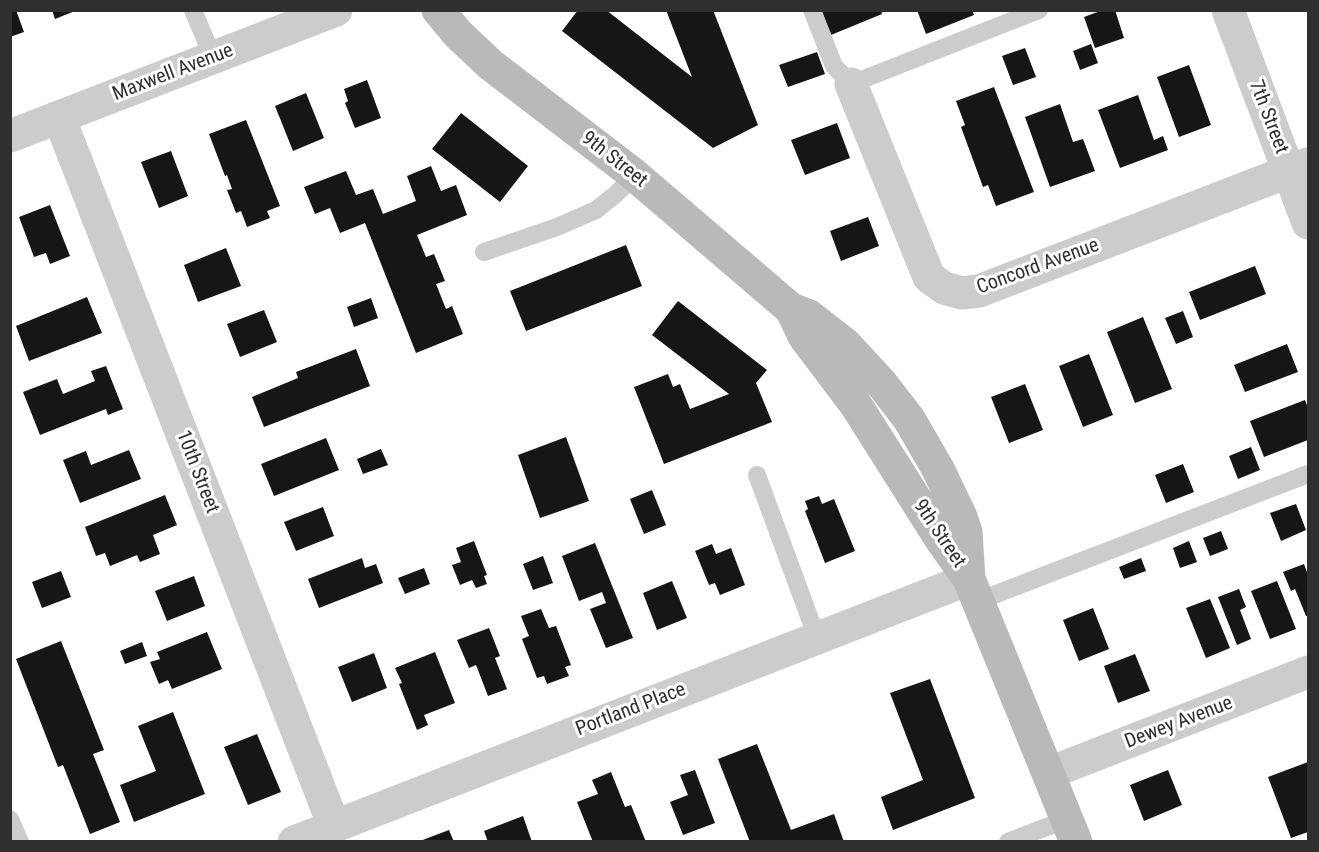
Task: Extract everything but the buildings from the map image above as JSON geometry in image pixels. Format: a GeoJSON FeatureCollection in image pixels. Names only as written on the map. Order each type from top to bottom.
{"type":"FeatureCollection","features":[{"type":"Feature","properties":{"kind":"street","name":"Maxwell Avenue"},"geometry":{"type":"LineString","coordinates":[[10,136],[336,10]]}},
{"type":"Feature","properties":{"kind":"street","name":"9th Street"},"geometry":{"type":"LineString","coordinates":[[438,10],[491,65],[635,175],[791,309],[804,336],[856,405],[973,590],[1072,830]]}},
{"type":"Feature","properties":{"kind":"street","name":"7th Street"},"geometry":{"type":"LineString","coordinates":[[1228,10],[1298,168],[1308,223]]}},
{"type":"Feature","properties":{"kind":"street","name":"Concord Avenue"},"geometry":{"type":"LineString","coordinates":[[851,84],[929,277],[944,288],[962,293],[979,291],[1298,168]]}},
{"type":"Feature","properties":{"kind":"street","name":"10th Street"},"geometry":{"type":"LineString","coordinates":[[59,117],[334,826]]}},
{"type":"Feature","properties":{"kind":"street","name":"Portland Place"},"geometry":{"type":"LineString","coordinates":[[294,842],[817,638],[973,590]]}},
{"type":"Feature","properties":{"kind":"street","name":"Dewey Avenue"},"geometry":{"type":"LineString","coordinates":[[1049,773],[1308,672]]}},
{"type":"Feature","properties":{"kind":"lane"},"geometry":{"type":"LineString","coordinates":[[194,10],[213,58]]}},
{"type":"Feature","properties":{"kind":"lane"},"geometry":{"type":"LineString","coordinates":[[812,10],[834,66],[851,84],[1039,10]]}},
{"type":"Feature","properties":{"kind":"lane"},"geometry":{"type":"LineString","coordinates":[[484,252],[557,227],[596,210],[635,175]]}},
{"type":"Feature","properties":{"kind":"lane"},"geometry":{"type":"LineString","coordinates":[[973,590],[1308,474]]}},
{"type":"Feature","properties":{"kind":"lane"},"geometry":{"type":"LineString","coordinates":[[757,475],[817,638]]}},
{"type":"Feature","properties":{"kind":"lane"},"geometry":{"type":"LineString","coordinates":[[10,819],[20,842]]}},
{"type":"Feature","properties":{"kind":"lane"},"geometry":{"type":"LineString","coordinates":[[1008,842],[1072,830]]}}]}
